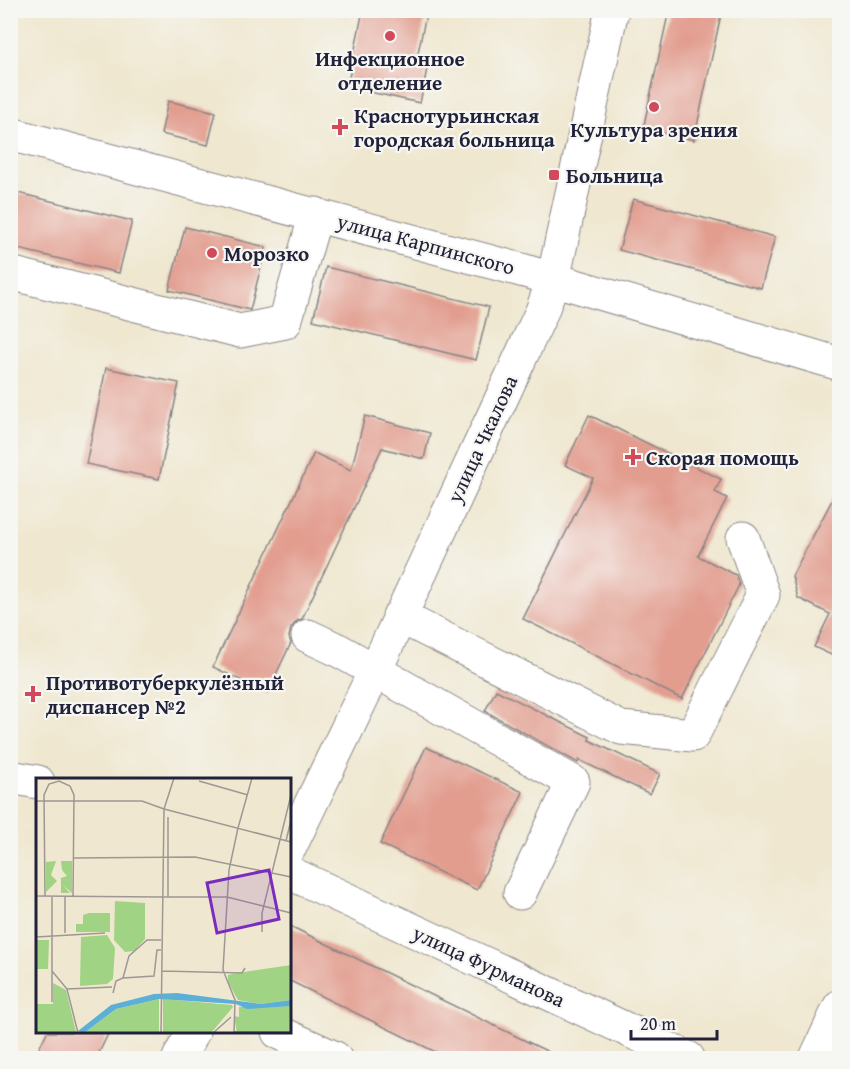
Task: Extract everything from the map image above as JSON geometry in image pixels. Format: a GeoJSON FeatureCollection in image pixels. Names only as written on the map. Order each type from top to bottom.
{"type":"FeatureCollection","features":[{"type":"Feature","properties":{"kind":"street","name":"улица Чкалова"},"geometry":{"type":"LineString","coordinates":[[291,845],[375,671],[542,312],[553,280],[612,10]]}},
{"type":"Feature","properties":{"kind":"street","name":"улица Карпинского"},"geometry":{"type":"LineString","coordinates":[[10,134],[316,214],[840,364]]}},
{"type":"Feature","properties":{"kind":"street"},"geometry":{"type":"LineString","coordinates":[[10,273],[240,331],[285,322],[316,214]]}},
{"type":"Feature","properties":{"kind":"street"},"geometry":{"type":"LineString","coordinates":[[399,616],[621,728],[693,735],[763,595],[743,538]]}},
{"type":"Feature","properties":{"kind":"street"},"geometry":{"type":"LineString","coordinates":[[308,636],[338,650],[573,782],[520,894]]}},
{"type":"Feature","properties":{"kind":"street"},"geometry":{"type":"LineString","coordinates":[[10,777],[36,782]]}},
{"type":"Feature","properties":{"kind":"street","name":"улица Фурманова"},"geometry":{"type":"LineString","coordinates":[[291,873],[688,1059]]}},
{"type":"Feature","properties":{"kind":"street"},"geometry":{"type":"LineString","coordinates":[[816,1059],[840,1006]]}},
{"type":"Feature","properties":{"kind":"street"},"geometry":{"type":"LineString","coordinates":[[179,1059],[192,1033]]}},
{"type":"Feature","properties":{"kind":"street"},"geometry":{"type":"LineString","coordinates":[[280,1033],[335,1059]]}},
{"type":"Feature","properties":{"kind":"building","name":"Инфекционное отделение"},"geometry":{"type":"Polygon","coordinates":[[[363,10],[427,10],[416,62],[428,64],[420,103],[347,87],[363,10]]]}},
{"type":"Feature","properties":{"kind":"building"},"geometry":{"type":"Polygon","coordinates":[[[669,10],[722,10],[694,140],[643,129],[669,10]]]}},
{"type":"Feature","properties":{"kind":"building"},"geometry":{"type":"Polygon","coordinates":[[[168,101],[216,112],[208,145],[161,134],[168,101]]]}},
{"type":"Feature","properties":{"kind":"building"},"geometry":{"type":"Polygon","coordinates":[[[10,191],[132,221],[119,273],[10,247],[10,191]]]}},
{"type":"Feature","properties":{"kind":"building"},"geometry":{"type":"Polygon","coordinates":[[[633,199],[775,237],[761,288],[619,250],[633,199]]]}},
{"type":"Feature","properties":{"kind":"building"},"geometry":{"type":"Polygon","coordinates":[[[185,227],[266,247],[250,310],[169,290],[185,227]]]}},
{"type":"Feature","properties":{"kind":"building"},"geometry":{"type":"Polygon","coordinates":[[[326,267],[489,307],[476,360],[313,320],[326,267]]]}},
{"type":"Feature","properties":{"kind":"building"},"geometry":{"type":"Polygon","coordinates":[[[106,368],[179,383],[159,479],[86,464],[106,368]]]}},
{"type":"Feature","properties":{"kind":"building"},"geometry":{"type":"Polygon","coordinates":[[[589,415],[721,479],[715,492],[727,498],[698,556],[736,575],[739,585],[682,699],[523,619],[593,478],[565,465],[589,415]]]}},
{"type":"Feature","properties":{"kind":"building"},"geometry":{"type":"Polygon","coordinates":[[[365,416],[430,433],[424,459],[382,448],[302,619],[291,628],[289,637],[291,643],[267,693],[213,667],[314,453],[351,470],[365,416]]]}},
{"type":"Feature","properties":{"kind":"building"},"geometry":{"type":"Polygon","coordinates":[[[840,485],[840,659],[814,647],[830,614],[798,598],[792,576],[840,485]]]}},
{"type":"Feature","properties":{"kind":"building"},"geometry":{"type":"Polygon","coordinates":[[[496,690],[590,737],[589,740],[660,774],[650,794],[579,760],[578,763],[485,711],[496,690]]]}},
{"type":"Feature","properties":{"kind":"building"},"geometry":{"type":"Polygon","coordinates":[[[426,747],[523,792],[477,890],[380,844],[426,747]]]}},
{"type":"Feature","properties":{"kind":"building"},"geometry":{"type":"Polygon","coordinates":[[[291,926],[563,1059],[450,1059],[291,981],[291,926]]]}},
{"type":"Feature","properties":{"kind":"building"},"geometry":{"type":"Polygon","coordinates":[[[47,1033],[109,1033],[96,1059],[34,1059],[47,1033]]]}},
{"type":"Feature","properties":{"kind":"place","name":"Инфекционное отделение"},"geometry":{"type":"Point","coordinates":[390,36]}},
{"type":"Feature","properties":{"kind":"place","name":"Культура зрения"},"geometry":{"type":"Point","coordinates":[654,107]}},
{"type":"Feature","properties":{"kind":"place","name":"Краснотурьинская городская больница"},"geometry":{"type":"Point","coordinates":[340,127]}},
{"type":"Feature","properties":{"kind":"place","name":"Больница"},"geometry":{"type":"Point","coordinates":[554,175]}},
{"type":"Feature","properties":{"kind":"place","name":"Морозко"},"geometry":{"type":"Point","coordinates":[212,253]}},
{"type":"Feature","properties":{"kind":"place","name":"Скорая помощь"},"geometry":{"type":"Point","coordinates":[633,457]}},
{"type":"Feature","properties":{"kind":"place","name":"Противотуберкулёзный диспансер №2"},"geometry":{"type":"Point","coordinates":[33,694]}}]}
